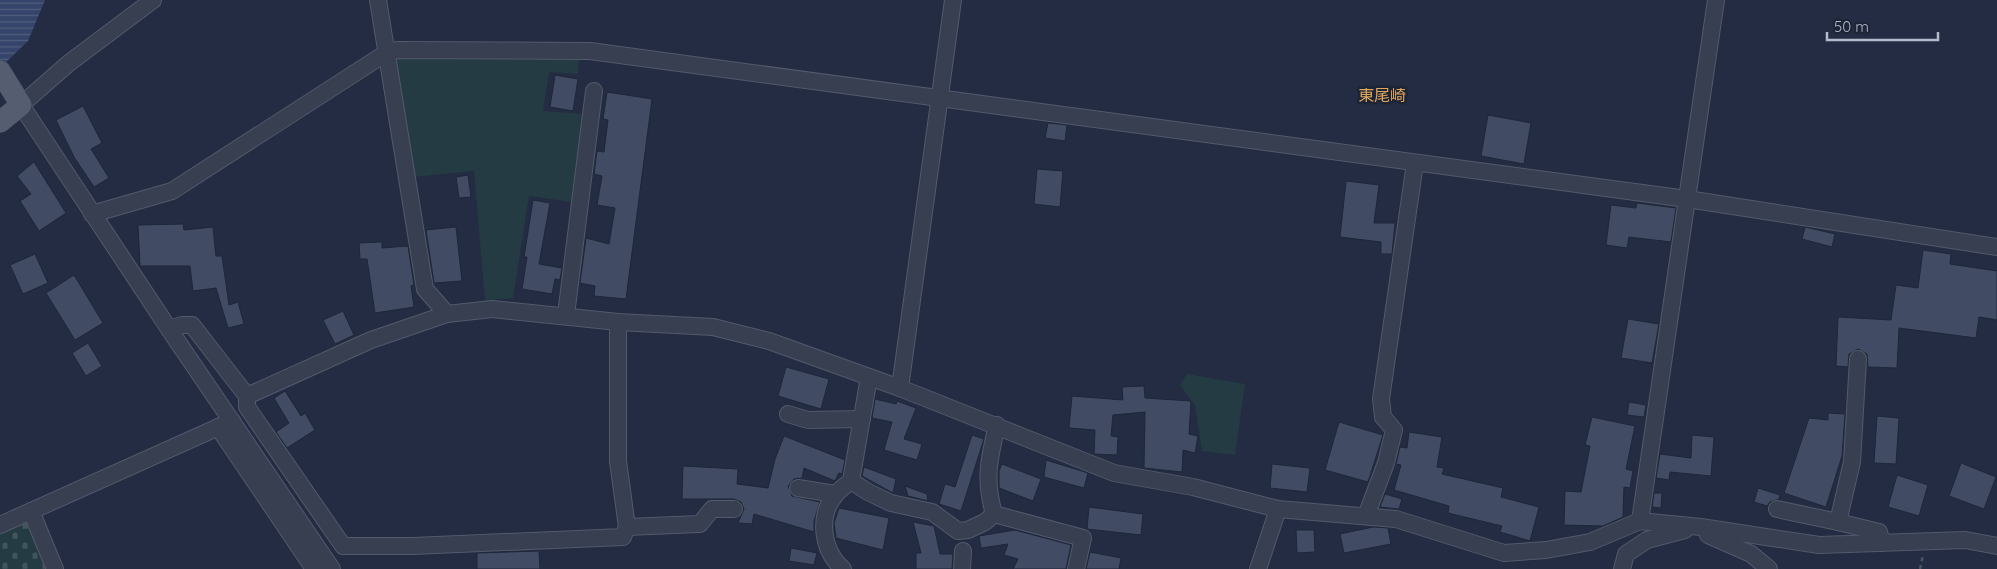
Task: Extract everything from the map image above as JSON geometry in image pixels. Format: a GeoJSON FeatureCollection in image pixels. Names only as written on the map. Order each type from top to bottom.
{"type":"FeatureCollection","features":[{"type":"Feature","properties":{"kind":"main road"},"geometry":{"type":"LineString","coordinates":[[0,122],[22,105],[3,76]]}},
{"type":"Feature","properties":{"kind":"street"},"geometry":{"type":"LineString","coordinates":[[153,0],[69,63],[22,105],[169,330],[314,569]]}},
{"type":"Feature","properties":{"kind":"street"},"geometry":{"type":"LineString","coordinates":[[378,0],[425,289],[447,314]]}},
{"type":"Feature","properties":{"kind":"street"},"geometry":{"type":"LineString","coordinates":[[900,388],[953,0]]}},
{"type":"Feature","properties":{"kind":"street"},"geometry":{"type":"LineString","coordinates":[[1640,521],[1716,0]]}},
{"type":"Feature","properties":{"kind":"street"},"geometry":{"type":"LineString","coordinates":[[92,214],[172,191],[386,53],[397,50],[590,52],[1687,199],[1997,247]]}},
{"type":"Feature","properties":{"kind":"street"},"geometry":{"type":"LineString","coordinates":[[566,315],[594,91]]}},
{"type":"Feature","properties":{"kind":"street"},"geometry":{"type":"LineString","coordinates":[[1366,516],[1386,463],[1394,430],[1383,417],[1381,399],[1415,163]]}},
{"type":"Feature","properties":{"kind":"street"},"geometry":{"type":"LineString","coordinates":[[247,396],[370,340],[447,314],[492,309],[566,315],[618,322],[713,327],[769,341],[900,388],[1114,472],[1193,487],[1278,509],[1396,519],[1504,553],[1546,550],[1590,542],[1640,521],[1819,545],[1965,540],[1997,546]]}},
{"type":"Feature","properties":{"kind":"street"},"geometry":{"type":"LineString","coordinates":[[169,330],[182,325],[192,325],[247,396],[247,406],[343,546],[413,546],[624,537],[627,527],[618,460],[618,322]]}},
{"type":"Feature","properties":{"kind":"street"},"geometry":{"type":"LineString","coordinates":[[1838,522],[1852,462],[1858,359]]}},
{"type":"Feature","properties":{"kind":"street"},"geometry":{"type":"LineString","coordinates":[[843,569],[830,557],[824,537],[826,514],[835,494],[851,481],[868,377]]}},
{"type":"Feature","properties":{"kind":"street"},"geometry":{"type":"LineString","coordinates":[[788,414],[808,420],[862,419]]}},
{"type":"Feature","properties":{"kind":"street"},"geometry":{"type":"LineString","coordinates":[[0,525],[225,424]]}},
{"type":"Feature","properties":{"kind":"street"},"geometry":{"type":"LineString","coordinates":[[225,424],[332,569]]}},
{"type":"Feature","properties":{"kind":"street"},"geometry":{"type":"LineString","coordinates":[[994,514],[987,490],[990,456],[997,425]]}},
{"type":"Feature","properties":{"kind":"street"},"geometry":{"type":"LineString","coordinates":[[851,481],[868,492],[892,503],[932,512],[958,531],[968,530],[985,522],[994,514]]}},
{"type":"Feature","properties":{"kind":"street"},"geometry":{"type":"LineString","coordinates":[[798,488],[835,494]]}},
{"type":"Feature","properties":{"kind":"street"},"geometry":{"type":"LineString","coordinates":[[1777,508],[1879,532],[1882,543]]}},
{"type":"Feature","properties":{"kind":"street"},"geometry":{"type":"LineString","coordinates":[[627,527],[700,524],[712,509],[734,509]]}},
{"type":"Feature","properties":{"kind":"street"},"geometry":{"type":"LineString","coordinates":[[1258,569],[1278,509]]}},
{"type":"Feature","properties":{"kind":"street"},"geometry":{"type":"LineString","coordinates":[[31,511],[55,569]]}},
{"type":"Feature","properties":{"kind":"street"},"geometry":{"type":"LineString","coordinates":[[994,514],[1083,538],[1076,569]]}},
{"type":"Feature","properties":{"kind":"street"},"geometry":{"type":"LineString","coordinates":[[1622,569],[1626,554],[1647,540],[1701,528]]}},
{"type":"Feature","properties":{"kind":"street"},"geometry":{"type":"LineString","coordinates":[[1701,528],[1708,536],[1751,554],[1770,569]]}},
{"type":"Feature","properties":{"kind":"street"},"geometry":{"type":"LineString","coordinates":[[962,569],[963,551]]}},
{"type":"Feature","properties":{"kind":"green space"},"geometry":{"type":"Polygon","coordinates":[[[397,57],[579,60],[578,74],[549,72],[543,111],[584,114],[572,202],[529,196],[513,298],[485,300],[474,171],[412,177],[393,60],[397,57]]]}},
{"type":"Feature","properties":{"kind":"green space"},"geometry":{"type":"Polygon","coordinates":[[[1187,374],[1245,384],[1235,455],[1202,451],[1195,405],[1180,385],[1187,374]]]}},
{"type":"Feature","properties":{"kind":"green space"},"geometry":{"type":"Polygon","coordinates":[[[31,519],[51,569],[0,569],[0,533],[31,519]]]}},
{"type":"Feature","properties":{"kind":"water"},"geometry":{"type":"Polygon","coordinates":[[[0,0],[45,0],[28,41],[0,68],[0,0]]]}},
{"type":"Feature","properties":{"kind":"building"},"geometry":{"type":"Polygon","coordinates":[[[555,75],[578,79],[573,111],[550,107],[555,75]]]}},
{"type":"Feature","properties":{"kind":"building"},"geometry":{"type":"Polygon","coordinates":[[[607,92],[652,99],[626,299],[594,296],[595,286],[580,283],[586,238],[609,244],[615,208],[597,205],[602,176],[594,174],[597,151],[604,152],[608,120],[603,119],[607,92]]]}},
{"type":"Feature","properties":{"kind":"building"},"geometry":{"type":"Polygon","coordinates":[[[83,106],[102,143],[91,149],[109,178],[94,187],[74,157],[56,120],[83,106]]]}},
{"type":"Feature","properties":{"kind":"building"},"geometry":{"type":"Polygon","coordinates":[[[1488,115],[1531,123],[1524,164],[1481,156],[1488,115]]]}},
{"type":"Feature","properties":{"kind":"building"},"geometry":{"type":"Polygon","coordinates":[[[1048,123],[1067,125],[1065,141],[1045,138],[1048,123]]]}},
{"type":"Feature","properties":{"kind":"building"},"geometry":{"type":"Polygon","coordinates":[[[34,162],[66,213],[39,231],[20,201],[31,194],[17,176],[34,162]]]}},
{"type":"Feature","properties":{"kind":"building"},"geometry":{"type":"Polygon","coordinates":[[[1037,169],[1063,171],[1060,207],[1034,204],[1037,169]]]}},
{"type":"Feature","properties":{"kind":"building"},"geometry":{"type":"Polygon","coordinates":[[[468,175],[471,197],[459,198],[456,177],[468,175]]]}},
{"type":"Feature","properties":{"kind":"building"},"geometry":{"type":"Polygon","coordinates":[[[1346,181],[1379,185],[1374,223],[1395,223],[1392,254],[1381,254],[1381,242],[1340,237],[1346,181]]]}},
{"type":"Feature","properties":{"kind":"building"},"geometry":{"type":"Polygon","coordinates":[[[533,200],[550,203],[539,264],[562,268],[560,280],[555,279],[552,294],[522,289],[527,257],[524,257],[533,200]]]}},
{"type":"Feature","properties":{"kind":"building"},"geometry":{"type":"Polygon","coordinates":[[[1637,203],[1676,208],[1671,242],[1629,237],[1627,248],[1606,245],[1611,205],[1636,208],[1637,203]]]}},
{"type":"Feature","properties":{"kind":"building"},"geometry":{"type":"Polygon","coordinates":[[[183,224],[184,230],[213,227],[216,256],[222,256],[229,305],[238,302],[244,324],[228,328],[216,288],[193,291],[190,266],[140,266],[138,225],[183,224]]]}},
{"type":"Feature","properties":{"kind":"building"},"geometry":{"type":"Polygon","coordinates":[[[456,227],[462,281],[434,283],[426,230],[456,227]]]}},
{"type":"Feature","properties":{"kind":"building"},"geometry":{"type":"Polygon","coordinates":[[[1805,227],[1835,234],[1832,247],[1802,239],[1805,227]]]}},
{"type":"Feature","properties":{"kind":"building"},"geometry":{"type":"Polygon","coordinates":[[[382,242],[382,248],[408,246],[414,285],[411,286],[414,307],[375,313],[367,259],[360,259],[359,243],[382,242]]]}},
{"type":"Feature","properties":{"kind":"building"},"geometry":{"type":"Polygon","coordinates":[[[1923,250],[1951,254],[1950,264],[1997,271],[1997,320],[1979,317],[1976,338],[1899,328],[1897,368],[1868,367],[1867,354],[1858,349],[1849,354],[1848,367],[1836,366],[1838,317],[1891,320],[1896,285],[1918,288],[1923,250]]]}},
{"type":"Feature","properties":{"kind":"building"},"geometry":{"type":"Polygon","coordinates":[[[35,254],[48,283],[23,294],[10,265],[35,254]]]}},
{"type":"Feature","properties":{"kind":"building"},"geometry":{"type":"Polygon","coordinates":[[[74,275],[103,323],[75,340],[46,293],[74,275]]]}},
{"type":"Feature","properties":{"kind":"building"},"geometry":{"type":"Polygon","coordinates":[[[343,311],[354,335],[335,344],[323,320],[343,311]]]}},
{"type":"Feature","properties":{"kind":"building"},"geometry":{"type":"Polygon","coordinates":[[[1628,319],[1659,324],[1652,363],[1621,358],[1628,319]]]}},
{"type":"Feature","properties":{"kind":"building"},"geometry":{"type":"Polygon","coordinates":[[[88,343],[102,366],[86,376],[72,353],[88,343]]]}},
{"type":"Feature","properties":{"kind":"building"},"geometry":{"type":"Polygon","coordinates":[[[786,367],[829,379],[821,409],[778,396],[786,367]]]}},
{"type":"Feature","properties":{"kind":"building"},"geometry":{"type":"Polygon","coordinates":[[[1144,386],[1145,398],[1191,401],[1189,434],[1198,436],[1195,453],[1183,450],[1182,472],[1144,468],[1145,412],[1113,415],[1111,436],[1118,437],[1117,455],[1094,454],[1095,430],[1069,428],[1072,396],[1123,400],[1122,387],[1144,386]]]}},
{"type":"Feature","properties":{"kind":"building"},"geometry":{"type":"Polygon","coordinates":[[[285,391],[301,416],[305,413],[315,430],[287,448],[276,432],[289,423],[274,398],[285,391]]]}},
{"type":"Feature","properties":{"kind":"building"},"geometry":{"type":"Polygon","coordinates":[[[875,399],[896,404],[897,401],[916,408],[904,439],[922,444],[917,460],[884,450],[892,422],[872,418],[875,399]]]}},
{"type":"Feature","properties":{"kind":"building"},"geometry":{"type":"Polygon","coordinates":[[[1629,402],[1646,405],[1644,417],[1627,415],[1629,402]]]}},
{"type":"Feature","properties":{"kind":"building"},"geometry":{"type":"Polygon","coordinates":[[[1828,413],[1845,414],[1842,456],[1826,507],[1784,493],[1809,418],[1828,420],[1828,413]]]}},
{"type":"Feature","properties":{"kind":"building"},"geometry":{"type":"Polygon","coordinates":[[[1877,416],[1899,418],[1896,464],[1874,463],[1877,416]]]}},
{"type":"Feature","properties":{"kind":"building"},"geometry":{"type":"Polygon","coordinates":[[[1592,417],[1635,426],[1626,469],[1633,471],[1630,488],[1624,487],[1623,517],[1603,526],[1564,525],[1565,491],[1581,492],[1590,446],[1585,445],[1592,417]]]}},
{"type":"Feature","properties":{"kind":"building"},"geometry":{"type":"Polygon","coordinates":[[[1339,422],[1383,435],[1368,482],[1325,470],[1339,422]]]}},
{"type":"Feature","properties":{"kind":"building"},"geometry":{"type":"Polygon","coordinates":[[[1409,432],[1442,437],[1437,467],[1444,468],[1442,474],[1503,488],[1501,497],[1539,507],[1530,541],[1500,532],[1502,526],[1448,513],[1449,506],[1394,490],[1401,465],[1396,464],[1400,447],[1407,448],[1409,432]]]}},
{"type":"Feature","properties":{"kind":"building"},"geometry":{"type":"Polygon","coordinates":[[[972,435],[984,439],[961,511],[939,504],[945,484],[955,487],[972,435]]]}},
{"type":"Feature","properties":{"kind":"building"},"geometry":{"type":"Polygon","coordinates":[[[1692,435],[1714,437],[1711,476],[1670,472],[1669,480],[1656,478],[1660,454],[1691,458],[1692,435]]]}},
{"type":"Feature","properties":{"kind":"building"},"geometry":{"type":"Polygon","coordinates":[[[784,436],[845,460],[842,474],[839,473],[835,481],[804,468],[802,478],[794,479],[788,486],[792,496],[820,502],[814,521],[814,532],[754,514],[752,524],[738,523],[744,509],[741,502],[734,499],[682,499],[683,466],[738,469],[737,484],[768,488],[775,459],[784,436]]]}},
{"type":"Feature","properties":{"kind":"building"},"geometry":{"type":"Polygon","coordinates":[[[1046,460],[1088,473],[1084,488],[1044,477],[1046,460]]]}},
{"type":"Feature","properties":{"kind":"building"},"geometry":{"type":"Polygon","coordinates":[[[1961,463],[1996,477],[1984,509],[1949,496],[1961,463]]]}},
{"type":"Feature","properties":{"kind":"building"},"geometry":{"type":"Polygon","coordinates":[[[1002,464],[1041,479],[1033,501],[999,488],[999,471],[1002,464]]]}},
{"type":"Feature","properties":{"kind":"building"},"geometry":{"type":"Polygon","coordinates":[[[1272,464],[1310,468],[1307,492],[1270,488],[1272,464]]]}},
{"type":"Feature","properties":{"kind":"building"},"geometry":{"type":"Polygon","coordinates":[[[864,467],[896,479],[893,493],[862,476],[864,467]]]}},
{"type":"Feature","properties":{"kind":"building"},"geometry":{"type":"Polygon","coordinates":[[[1897,475],[1928,485],[1919,516],[1888,507],[1897,475]]]}},
{"type":"Feature","properties":{"kind":"building"},"geometry":{"type":"Polygon","coordinates":[[[905,486],[927,494],[928,501],[908,496],[905,486]]]}},
{"type":"Feature","properties":{"kind":"building"},"geometry":{"type":"Polygon","coordinates":[[[1758,488],[1780,495],[1779,499],[1770,502],[1767,506],[1754,502],[1758,488]]]}},
{"type":"Feature","properties":{"kind":"building"},"geometry":{"type":"Polygon","coordinates":[[[1654,493],[1662,493],[1661,508],[1652,507],[1654,493]]]}},
{"type":"Feature","properties":{"kind":"building"},"geometry":{"type":"Polygon","coordinates":[[[1385,494],[1402,499],[1399,509],[1380,507],[1385,494]]]}},
{"type":"Feature","properties":{"kind":"building"},"geometry":{"type":"Polygon","coordinates":[[[1089,507],[1143,514],[1141,535],[1087,529],[1089,507]]]}},
{"type":"Feature","properties":{"kind":"building"},"geometry":{"type":"Polygon","coordinates":[[[839,508],[889,518],[883,550],[836,538],[834,523],[839,508]]]}},
{"type":"Feature","properties":{"kind":"building"},"geometry":{"type":"Polygon","coordinates":[[[913,522],[934,526],[940,554],[953,554],[952,569],[916,569],[916,553],[921,553],[913,522]]]}},
{"type":"Feature","properties":{"kind":"building"},"geometry":{"type":"Polygon","coordinates":[[[1373,527],[1388,528],[1391,544],[1344,553],[1340,534],[1373,527]]]}},
{"type":"Feature","properties":{"kind":"building"},"geometry":{"type":"Polygon","coordinates":[[[1015,530],[1071,545],[1066,569],[1013,569],[1018,559],[1004,555],[1008,544],[981,548],[979,536],[1015,530]]]}},
{"type":"Feature","properties":{"kind":"building"},"geometry":{"type":"Polygon","coordinates":[[[1296,530],[1314,530],[1315,552],[1297,553],[1296,530]]]}},
{"type":"Feature","properties":{"kind":"building"},"geometry":{"type":"Polygon","coordinates":[[[791,548],[817,553],[814,565],[789,561],[791,548]]]}},
{"type":"Feature","properties":{"kind":"building"},"geometry":{"type":"Polygon","coordinates":[[[539,551],[540,569],[477,569],[477,553],[539,551]]]}},
{"type":"Feature","properties":{"kind":"building"},"geometry":{"type":"Polygon","coordinates":[[[1090,552],[1121,558],[1119,569],[1086,569],[1090,552]]]}},
{"type":"Feature","properties":{"kind":"district","name":"東尾崎"},"geometry":{"type":"Point","coordinates":[1382,95]}}]}
